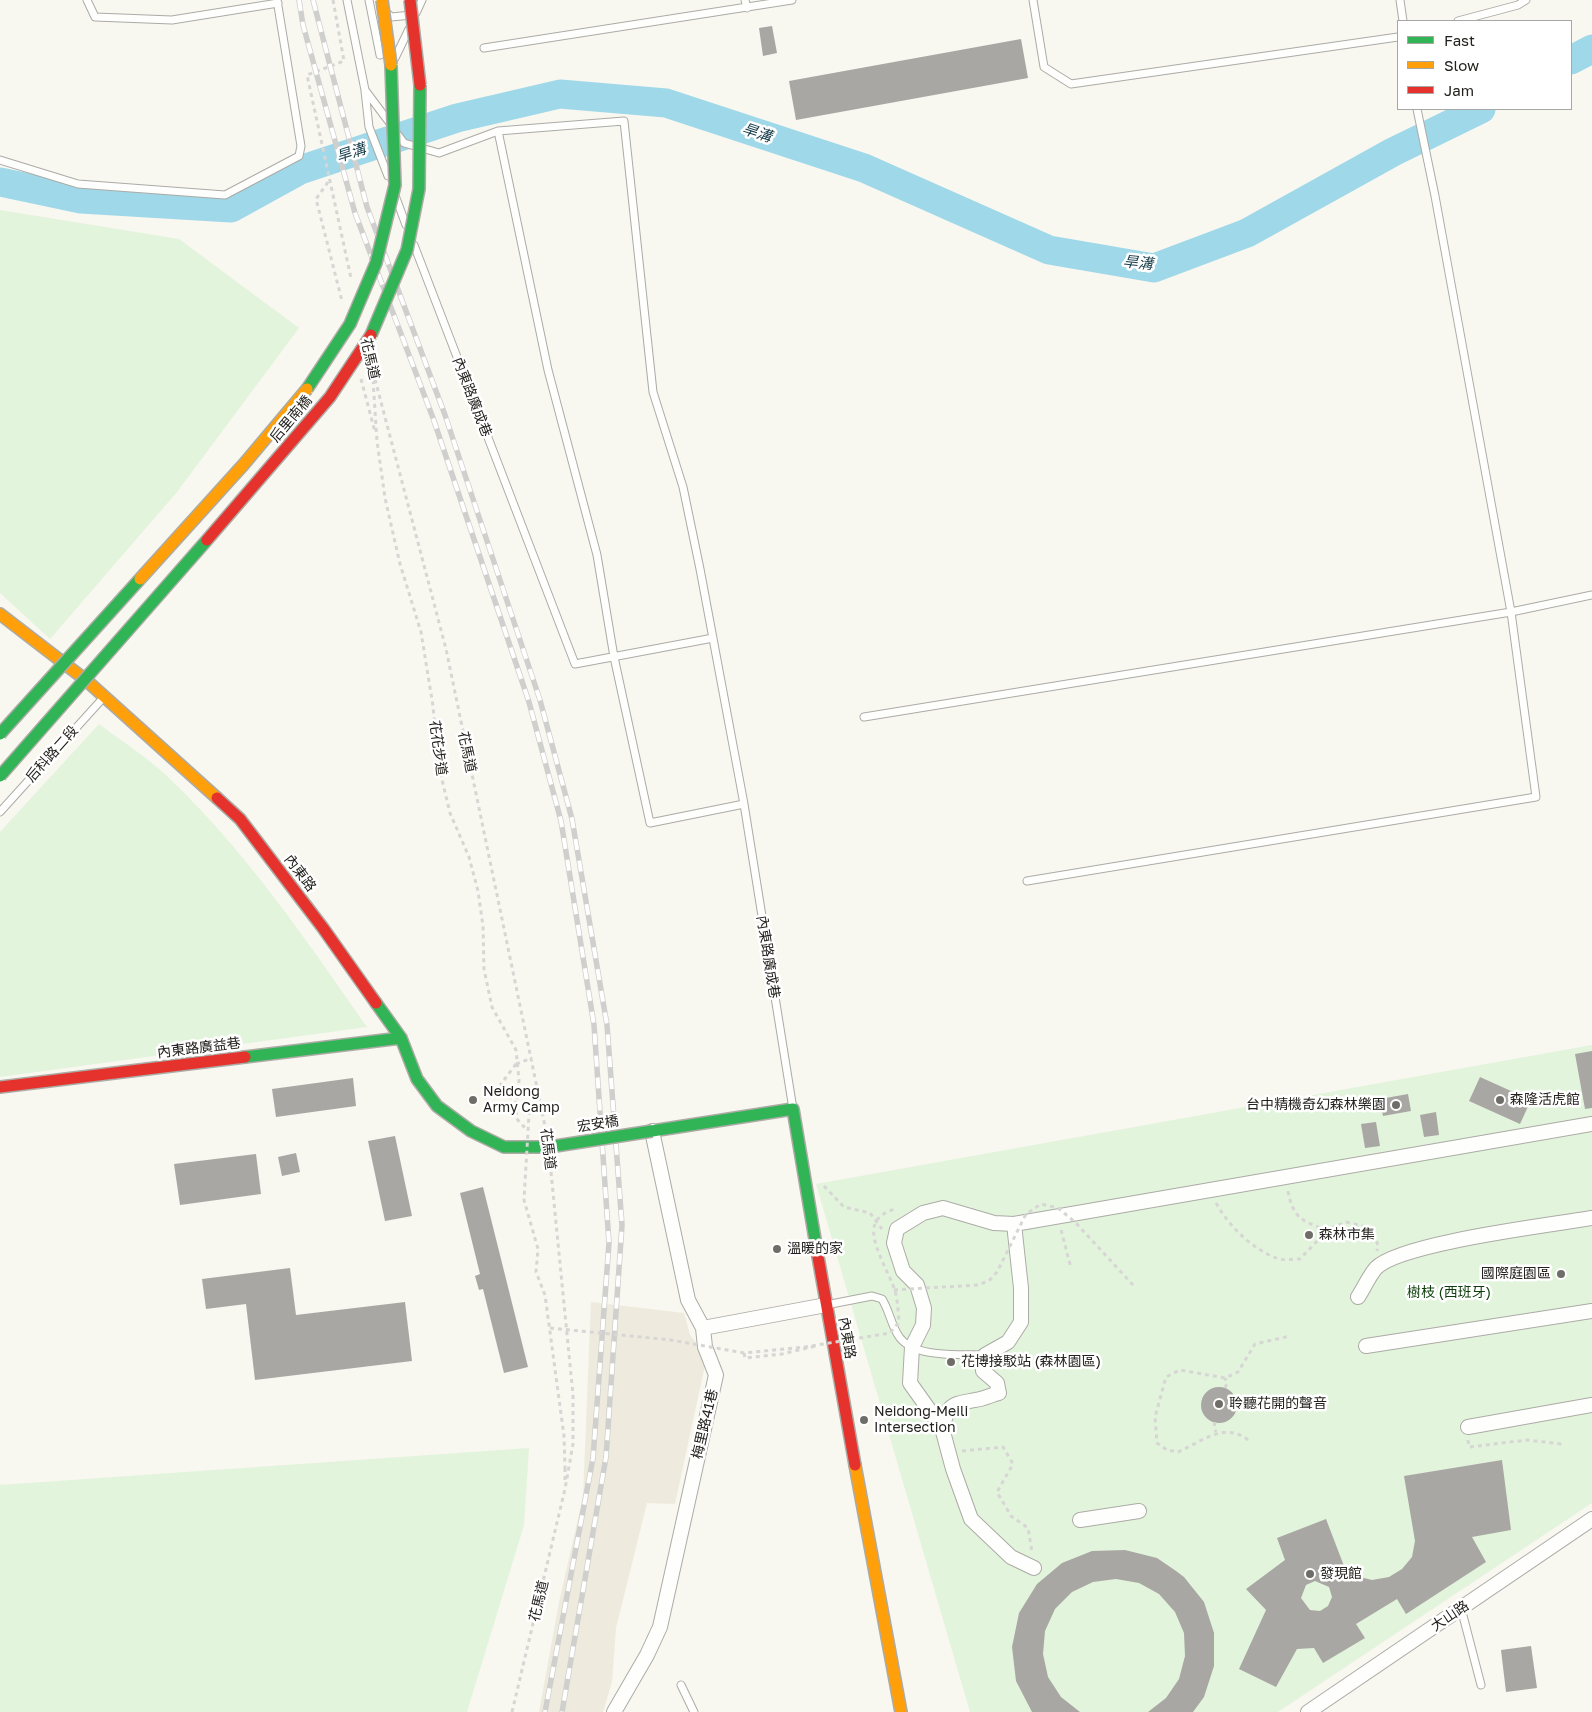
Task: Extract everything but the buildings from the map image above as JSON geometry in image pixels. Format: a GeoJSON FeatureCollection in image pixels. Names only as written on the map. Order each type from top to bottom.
{"type":"FeatureCollection","features":[{"type":"Feature","properties":{"kind":"street","name":"后里南橋"},"geometry":{"type":"LineString","coordinates":[[0,734],[244,464],[312,383],[350,324],[376,263],[395,185],[392,75],[382,0]]}},
{"type":"Feature","properties":{"kind":"street","name":"后里南橋"},"geometry":{"type":"LineString","coordinates":[[0,776],[225,520],[330,396],[372,334],[407,250],[419,189],[420,75],[410,0]]}},
{"type":"Feature","properties":{"kind":"street","name":"內東路"},"geometry":{"type":"LineString","coordinates":[[0,614],[104,697],[240,819],[324,928],[402,1038],[416,1079],[437,1106],[471,1131],[504,1148],[549,1147]]}},
{"type":"Feature","properties":{"kind":"street","name":"內東路廣益巷"},"geometry":{"type":"LineString","coordinates":[[0,1087],[402,1038]]}},
{"type":"Feature","properties":{"kind":"street","name":"內東路"},"geometry":{"type":"LineString","coordinates":[[793,1109],[826,1305],[901,1712]]}},
{"type":"Feature","properties":{"kind":"street"},"geometry":{"type":"LineString","coordinates":[[652,1131],[793,1109]]}},
{"type":"Feature","properties":{"kind":"street"},"geometry":{"type":"LineString","coordinates":[[1034,1568],[1011,1557],[971,1519],[942,1428],[910,1383],[912,1347],[923,1325],[924,1308],[917,1285],[903,1271],[894,1243],[897,1229],[923,1213],[942,1208],[994,1223],[1018,1223],[1592,1124]]}},
{"type":"Feature","properties":{"kind":"street","name":"宏安橋"},"geometry":{"type":"LineString","coordinates":[[549,1147],[652,1131]]}},
{"type":"Feature","properties":{"kind":"street","name":"梅里路41巷"},"geometry":{"type":"LineString","coordinates":[[614,1712],[660,1627],[716,1375],[705,1348],[703,1328],[688,1300],[652,1131]]}},
{"type":"Feature","properties":{"kind":"street"},"geometry":{"type":"LineString","coordinates":[[1358,1297],[1377,1267],[1408,1252],[1447,1242],[1592,1218]]}},
{"type":"Feature","properties":{"kind":"street"},"geometry":{"type":"LineString","coordinates":[[942,1428],[947,1410],[955,1403],[977,1400],[998,1393],[997,1383],[983,1370],[986,1355],[1008,1342],[1021,1322],[1018,1223]]}},
{"type":"Feature","properties":{"kind":"street"},"geometry":{"type":"LineString","coordinates":[[703,1328],[826,1305]]}},
{"type":"Feature","properties":{"kind":"street"},"geometry":{"type":"LineString","coordinates":[[1366,1346],[1592,1311]]}},
{"type":"Feature","properties":{"kind":"street"},"geometry":{"type":"LineString","coordinates":[[1468,1427],[1592,1406]]}},
{"type":"Feature","properties":{"kind":"street"},"geometry":{"type":"LineString","coordinates":[[1080,1520],[1139,1511]]}},
{"type":"Feature","properties":{"kind":"street","name":"大山路"},"geometry":{"type":"LineString","coordinates":[[1308,1712],[1592,1519]]}},
{"type":"Feature","properties":{"kind":"lane"},"geometry":{"type":"LineString","coordinates":[[0,160],[78,184],[225,195],[299,156],[301,146],[278,1],[172,20],[94,17],[87,0]]}},
{"type":"Feature","properties":{"kind":"lane"},"geometry":{"type":"LineString","coordinates":[[347,0],[365,90],[404,143],[439,153],[498,131],[624,121],[653,392],[683,487],[713,638]]}},
{"type":"Feature","properties":{"kind":"lane"},"geometry":{"type":"LineString","coordinates":[[370,0],[385,78],[383,114]]}},
{"type":"Feature","properties":{"kind":"lane"},"geometry":{"type":"LineString","coordinates":[[370,0],[392,17],[416,14]]}},
{"type":"Feature","properties":{"kind":"lane"},"geometry":{"type":"LineString","coordinates":[[385,78],[422,0]]}},
{"type":"Feature","properties":{"kind":"lane"},"geometry":{"type":"LineString","coordinates":[[484,48],[746,4],[792,0]]}},
{"type":"Feature","properties":{"kind":"lane"},"geometry":{"type":"LineString","coordinates":[[1033,0],[1044,67],[1071,84],[1397,37]]}},
{"type":"Feature","properties":{"kind":"lane"},"geometry":{"type":"LineString","coordinates":[[1400,0],[1403,20]]}},
{"type":"Feature","properties":{"kind":"lane"},"geometry":{"type":"LineString","coordinates":[[1462,20],[1518,5],[1526,0]]}},
{"type":"Feature","properties":{"kind":"lane","name":"內東路廣成巷"},"geometry":{"type":"LineString","coordinates":[[365,90],[369,127],[575,664],[713,638],[744,804],[793,1109]]}},
{"type":"Feature","properties":{"kind":"lane"},"geometry":{"type":"LineString","coordinates":[[1027,881],[1536,796],[1511,612],[1435,196],[1417,110]]}},
{"type":"Feature","properties":{"kind":"lane"},"geometry":{"type":"LineString","coordinates":[[498,131],[548,370],[597,556],[614,657],[650,823],[744,804]]}},
{"type":"Feature","properties":{"kind":"lane"},"geometry":{"type":"LineString","coordinates":[[864,717],[1511,612],[1592,595]]}},
{"type":"Feature","properties":{"kind":"lane"},"geometry":{"type":"LineString","coordinates":[[0,726],[61,662]]}},
{"type":"Feature","properties":{"kind":"lane","name":"后科路二段"},"geometry":{"type":"LineString","coordinates":[[0,812],[104,697]]}},
{"type":"Feature","properties":{"kind":"lane"},"geometry":{"type":"LineString","coordinates":[[826,1305],[872,1296],[882,1299],[898,1336],[912,1347],[932,1353],[986,1355]]}},
{"type":"Feature","properties":{"kind":"lane"},"geometry":{"type":"LineString","coordinates":[[1462,1608],[1481,1685]]}},
{"type":"Feature","properties":{"kind":"lane"},"geometry":{"type":"LineString","coordinates":[[681,1684],[694,1712]]}},
{"type":"Feature","properties":{"kind":"path"},"geometry":{"type":"LineString","coordinates":[[333,0],[344,61],[307,75],[353,286]]}},
{"type":"Feature","properties":{"kind":"path","name":"花馬道"},"geometry":{"type":"LineString","coordinates":[[370,362],[446,649],[549,1147],[573,1395],[573,1444],[565,1489],[512,1712]]}},
{"type":"Feature","properties":{"kind":"path","name":"花花步道"},"geometry":{"type":"LineString","coordinates":[[372,372],[377,441],[385,498],[400,564],[421,632],[433,706],[437,759],[450,813],[469,856],[478,891],[483,926],[484,969],[492,1007],[516,1050],[520,1080],[516,1118],[526,1129]]}},
{"type":"Feature","properties":{"kind":"path"},"geometry":{"type":"LineString","coordinates":[[517,1063],[532,1058]]}},
{"type":"Feature","properties":{"kind":"path","name":"花馬道"},"geometry":{"type":"LineString","coordinates":[[517,1063],[501,1084],[502,1090],[528,1114],[524,1200],[538,1249],[536,1272],[545,1295],[550,1328],[564,1436],[565,1489]]}},
{"type":"Feature","properties":{"kind":"path"},"geometry":{"type":"LineString","coordinates":[[1285,1177],[1290,1204],[1301,1220],[1326,1230],[1346,1222],[1371,1228],[1378,1245],[1377,1267]]}},
{"type":"Feature","properties":{"kind":"path"},"geometry":{"type":"LineString","coordinates":[[823,1180],[825,1188],[844,1207],[870,1213],[894,1243]]}},
{"type":"Feature","properties":{"kind":"path"},"geometry":{"type":"LineString","coordinates":[[1209,1189],[1226,1221],[1250,1242],[1277,1259],[1300,1259],[1320,1238],[1320,1227]]}},
{"type":"Feature","properties":{"kind":"path"},"geometry":{"type":"LineString","coordinates":[[894,1290],[977,1284],[989,1281],[997,1272],[1018,1223],[1026,1214],[1041,1204],[1058,1208],[1075,1222],[1133,1284]]}},
{"type":"Feature","properties":{"kind":"path"},"geometry":{"type":"LineString","coordinates":[[550,1328],[671,1340],[744,1353],[805,1347],[890,1333],[899,1322],[894,1290],[874,1238],[875,1224],[884,1213],[897,1208]]}},
{"type":"Feature","properties":{"kind":"path"},"geometry":{"type":"LineString","coordinates":[[1058,1216],[1071,1268]]}},
{"type":"Feature","properties":{"kind":"path"},"geometry":{"type":"LineString","coordinates":[[1248,1440],[1240,1434],[1216,1432],[1178,1452],[1157,1444],[1154,1417],[1166,1377],[1180,1370],[1225,1378],[1238,1372],[1255,1344],[1290,1336]]}},
{"type":"Feature","properties":{"kind":"path"},"geometry":{"type":"LineString","coordinates":[[744,1353],[745,1358],[782,1354],[814,1347]]}},
{"type":"Feature","properties":{"kind":"path"},"geometry":{"type":"LineString","coordinates":[[1225,1378],[1227,1383],[1225,1388]]}},
{"type":"Feature","properties":{"kind":"path"},"geometry":{"type":"LineString","coordinates":[[1216,1422],[1214,1427],[1216,1432]]}},
{"type":"Feature","properties":{"kind":"path"},"geometry":{"type":"LineString","coordinates":[[1468,1427],[1469,1448],[1527,1440],[1562,1444]]}},
{"type":"Feature","properties":{"kind":"path"},"geometry":{"type":"LineString","coordinates":[[949,1453],[978,1448],[1003,1447],[1013,1464],[997,1492],[1011,1516],[1028,1528],[1034,1568]]}},
{"type":"Feature","properties":{"kind":"shaded area"},"geometry":{"type":"Polygon","coordinates":[[[591,1302],[684,1313],[690,1335],[707,1356],[675,1504],[647,1503],[616,1628],[612,1682],[603,1712],[539,1712],[559,1602],[583,1497],[591,1302]]]}},
{"type":"Feature","properties":{"kind":"green space"},"geometry":{"type":"Polygon","coordinates":[[[0,210],[179,239],[299,328],[177,492],[50,639],[0,593],[0,210]]]}},
{"type":"Feature","properties":{"kind":"green space"},"geometry":{"type":"Polygon","coordinates":[[[99,724],[163,772],[226,838],[275,899],[367,1027],[0,1077],[0,832],[99,724]]]}},
{"type":"Feature","properties":{"kind":"green space","name":"樹枝 (西班牙)"},"geometry":{"type":"Polygon","coordinates":[[[1592,1045],[1592,1503],[1278,1712],[970,1712],[816,1184],[1592,1045]]]}},
{"type":"Feature","properties":{"kind":"green space"},"geometry":{"type":"Polygon","coordinates":[[[529,1448],[524,1525],[467,1712],[0,1712],[0,1485],[529,1448]]]}},
{"type":"Feature","properties":{"kind":"waterway","name":"旱溝"},"geometry":{"type":"LineString","coordinates":[[1572,59],[1592,49]]}},
{"type":"Feature","properties":{"kind":"waterway","name":"旱溝"},"geometry":{"type":"LineString","coordinates":[[0,182],[81,199],[231,208],[300,170],[457,118],[560,94],[666,103],[864,168],[1049,250],[1154,268],[1247,233],[1393,152],[1479,110]]}},
{"type":"Feature","properties":{"kind":"railway"},"geometry":{"type":"LineString","coordinates":[[299,0],[303,25],[355,213],[433,418],[529,702],[561,821],[594,1025],[609,1243],[593,1458],[545,1712]]}},
{"type":"Feature","properties":{"kind":"railway"},"geometry":{"type":"LineString","coordinates":[[313,0],[367,207],[445,415],[540,700],[572,819],[607,1025],[622,1225],[606,1457],[562,1712]]}},
{"type":"Feature","properties":{"kind":"traffic: fast"},"geometry":{"type":"LineString","coordinates":[[307,389],[350,324],[376,263],[395,185],[391,65]]}},
{"type":"Feature","properties":{"kind":"traffic: fast"},"geometry":{"type":"LineString","coordinates":[[371,335],[407,250],[419,189],[420,85]]}},
{"type":"Feature","properties":{"kind":"traffic: fast"},"geometry":{"type":"LineString","coordinates":[[0,776],[207,540]]}},
{"type":"Feature","properties":{"kind":"traffic: fast"},"geometry":{"type":"LineString","coordinates":[[0,734],[140,579]]}},
{"type":"Feature","properties":{"kind":"traffic: fast"},"geometry":{"type":"LineString","coordinates":[[376,1003],[401,1038],[417,1079],[437,1106],[471,1131],[504,1147],[549,1147]]}},
{"type":"Feature","properties":{"kind":"traffic: fast"},"geometry":{"type":"LineString","coordinates":[[245,1057],[401,1038]]}},
{"type":"Feature","properties":{"kind":"traffic: fast"},"geometry":{"type":"LineString","coordinates":[[652,1131],[793,1109],[817,1251]]}},
{"type":"Feature","properties":{"kind":"traffic: fast"},"geometry":{"type":"LineString","coordinates":[[549,1147],[652,1131]]}},
{"type":"Feature","properties":{"kind":"traffic: slow"},"geometry":{"type":"LineString","coordinates":[[382,0],[391,65]]}},
{"type":"Feature","properties":{"kind":"traffic: slow"},"geometry":{"type":"LineString","coordinates":[[140,579],[244,464],[307,389]]}},
{"type":"Feature","properties":{"kind":"traffic: slow"},"geometry":{"type":"LineString","coordinates":[[0,614],[87,681],[217,798]]}},
{"type":"Feature","properties":{"kind":"traffic: slow"},"geometry":{"type":"LineString","coordinates":[[855,1465],[901,1712]]}},
{"type":"Feature","properties":{"kind":"traffic: jam"},"geometry":{"type":"LineString","coordinates":[[410,0],[420,85]]}},
{"type":"Feature","properties":{"kind":"traffic: jam"},"geometry":{"type":"LineString","coordinates":[[207,540],[330,397],[371,335]]}},
{"type":"Feature","properties":{"kind":"traffic: jam"},"geometry":{"type":"LineString","coordinates":[[217,798],[240,819],[323,928],[376,1003]]}},
{"type":"Feature","properties":{"kind":"traffic: jam"},"geometry":{"type":"LineString","coordinates":[[0,1087],[245,1057]]}},
{"type":"Feature","properties":{"kind":"traffic: jam"},"geometry":{"type":"LineString","coordinates":[[817,1251],[855,1465]]}},
{"type":"Feature","properties":{"kind":"place","name":"Neidong Army Camp"},"geometry":{"type":"Point","coordinates":[473,1100]}},
{"type":"Feature","properties":{"kind":"place","name":"森隆活虎館"},"geometry":{"type":"Point","coordinates":[1500,1100]}},
{"type":"Feature","properties":{"kind":"place","name":"台中精機奇幻森林樂園"},"geometry":{"type":"Point","coordinates":[1396,1105]}},
{"type":"Feature","properties":{"kind":"place","name":"森林市集"},"geometry":{"type":"Point","coordinates":[1309,1235]}},
{"type":"Feature","properties":{"kind":"place","name":"溫暖的家"},"geometry":{"type":"Point","coordinates":[777,1249]}},
{"type":"Feature","properties":{"kind":"place","name":"國際庭園區"},"geometry":{"type":"Point","coordinates":[1561,1274]}},
{"type":"Feature","properties":{"kind":"place","name":"花博接駁站 (森林園區)"},"geometry":{"type":"Point","coordinates":[951,1362]}},
{"type":"Feature","properties":{"kind":"place","name":"聆聽花開的聲音"},"geometry":{"type":"Point","coordinates":[1219,1404]}},
{"type":"Feature","properties":{"kind":"place","name":"Neidong-Meili Intersection"},"geometry":{"type":"Point","coordinates":[864,1420]}},
{"type":"Feature","properties":{"kind":"place","name":"發現館"},"geometry":{"type":"Point","coordinates":[1310,1574]}}]}
